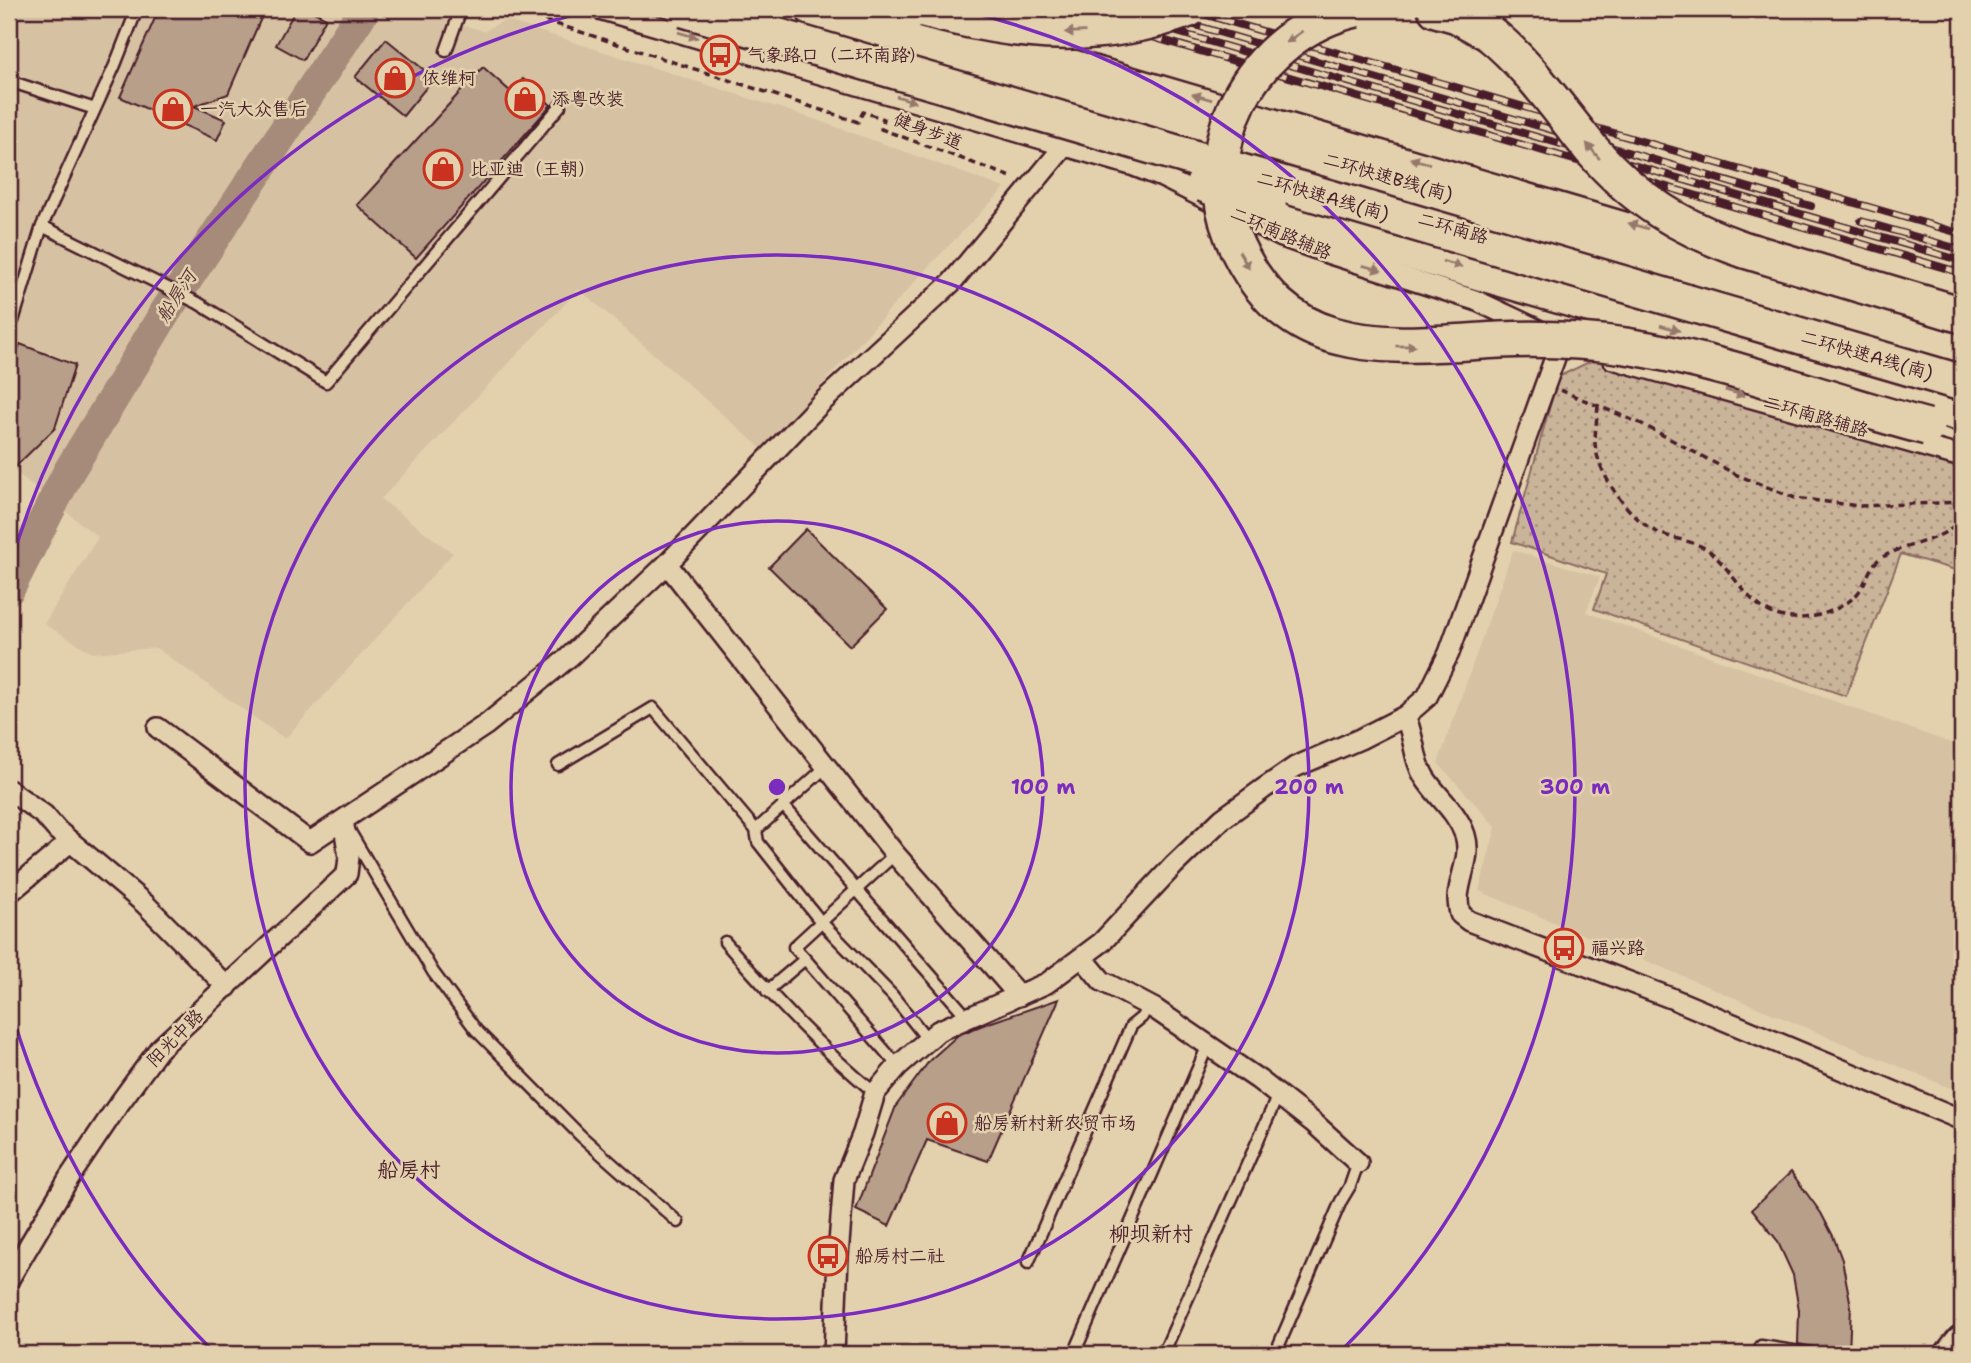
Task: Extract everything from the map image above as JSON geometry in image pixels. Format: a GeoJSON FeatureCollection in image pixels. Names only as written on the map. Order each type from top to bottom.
{"type":"FeatureCollection","features":[{"type":"Feature","properties":{"kind":"highway","name":"二环快速A线(南)"},"geometry":{"type":"LineString","coordinates":[[684,9],[1075,120],[1955,377]]}},
{"type":"Feature","properties":{"kind":"highway","name":"二环快速B线(南)"},"geometry":{"type":"LineString","coordinates":[[814,9],[1962,347]]}},
{"type":"Feature","properties":{"kind":"highway"},"geometry":{"type":"LineString","coordinates":[[925,9],[1003,27],[1061,33],[1118,28],[1189,9]]}},
{"type":"Feature","properties":{"kind":"highway"},"geometry":{"type":"LineString","coordinates":[[1356,9],[1313,24],[1281,47],[1252,78],[1231,117],[1225,136],[1220,175],[1223,203],[1230,229],[1254,275],[1274,300],[1295,318],[1339,338],[1372,344],[1405,346],[1544,340],[1628,346],[1941,416]]}},
{"type":"Feature","properties":{"kind":"highway"},"geometry":{"type":"LineString","coordinates":[[1436,9],[1474,23],[1503,44],[1611,170],[1634,193],[1671,219],[1738,248],[1962,315]]}},
{"type":"Feature","properties":{"kind":"highway"},"geometry":{"type":"LineString","coordinates":[[1075,120],[1208,186],[1254,205],[1941,416],[1962,433]]}},
{"type":"Feature","properties":{"kind":"main road","name":"二环南路"},"geometry":{"type":"LineString","coordinates":[[703,9],[1075,120],[1962,347]]}},
{"type":"Feature","properties":{"kind":"main road","name":"二环南路"},"geometry":{"type":"LineString","coordinates":[[798,9],[1075,120]]}},
{"type":"Feature","properties":{"kind":"main road"},"geometry":{"type":"LineString","coordinates":[[1952,1354],[1962,1342]]}},
{"type":"Feature","properties":{"kind":"street","name":"二环南路辅路"},"geometry":{"type":"LineString","coordinates":[[599,9],[1075,120],[1148,171],[1282,237],[1475,300],[1598,355],[1962,457]]}},
{"type":"Feature","properties":{"kind":"street"},"geometry":{"type":"LineString","coordinates":[[899,9],[1962,321]]}},
{"type":"Feature","properties":{"kind":"street"},"geometry":{"type":"LineString","coordinates":[[158,728],[310,842],[487,724],[569,657],[667,564],[820,404],[951,282],[1032,185],[1075,120]]}},
{"type":"Feature","properties":{"kind":"street"},"geometry":{"type":"LineString","coordinates":[[834,1354],[844,1180],[863,1133],[875,1093],[898,1066],[938,1031],[1047,983],[1102,942],[1174,865],[1222,819],[1295,767],[1405,716],[1427,698],[1449,653],[1562,341]]}},
{"type":"Feature","properties":{"kind":"street"},"geometry":{"type":"LineString","coordinates":[[667,564],[895,854],[1019,996]]}},
{"type":"Feature","properties":{"kind":"street"},"geometry":{"type":"LineString","coordinates":[[1405,716],[1413,732],[1418,764],[1425,779],[1452,811],[1465,835],[1467,858],[1458,898],[1460,914],[1469,921],[1671,998],[1962,1120]]}},
{"type":"Feature","properties":{"kind":"street"},"geometry":{"type":"LineString","coordinates":[[9,790],[44,815],[70,842],[145,904],[227,987]]}},
{"type":"Feature","properties":{"kind":"street","name":"阳光中路"},"geometry":{"type":"LineString","coordinates":[[9,1279],[69,1178],[159,1049],[347,874],[349,857],[343,820]]}},
{"type":"Feature","properties":{"kind":"street"},"geometry":{"type":"LineString","coordinates":[[9,892],[70,842]]}},
{"type":"Feature","properties":{"kind":"street"},"geometry":{"type":"LineString","coordinates":[[1082,957],[1102,981],[1148,1005],[1279,1095],[1357,1163]]}},
{"type":"Feature","properties":{"kind":"lane"},"geometry":{"type":"LineString","coordinates":[[13,321],[42,226],[137,9]]}},
{"type":"Feature","properties":{"kind":"lane"},"geometry":{"type":"LineString","coordinates":[[446,51],[461,9]]}},
{"type":"Feature","properties":{"kind":"lane"},"geometry":{"type":"LineString","coordinates":[[9,81],[95,109]]}},
{"type":"Feature","properties":{"kind":"lane"},"geometry":{"type":"LineString","coordinates":[[42,226],[198,303],[326,382],[559,106]]}},
{"type":"Feature","properties":{"kind":"lane"},"geometry":{"type":"LineString","coordinates":[[558,765],[653,708],[756,830],[758,842],[821,922],[892,995],[928,1040]]}},
{"type":"Feature","properties":{"kind":"lane"},"geometry":{"type":"LineString","coordinates":[[756,830],[827,767]]}},
{"type":"Feature","properties":{"kind":"lane"},"geometry":{"type":"LineString","coordinates":[[783,805],[968,1018]]}},
{"type":"Feature","properties":{"kind":"lane"},"geometry":{"type":"LineString","coordinates":[[343,820],[433,972],[476,1030],[581,1136],[678,1222]]}},
{"type":"Feature","properties":{"kind":"lane"},"geometry":{"type":"LineString","coordinates":[[895,854],[794,947],[898,1066]]}},
{"type":"Feature","properties":{"kind":"lane"},"geometry":{"type":"LineString","coordinates":[[725,942],[767,991],[840,1065],[875,1093]]}},
{"type":"Feature","properties":{"kind":"lane"},"geometry":{"type":"LineString","coordinates":[[767,991],[805,959]]}},
{"type":"Feature","properties":{"kind":"lane"},"geometry":{"type":"LineString","coordinates":[[1028,1263],[1131,1026],[1142,1017],[1148,1005]]}},
{"type":"Feature","properties":{"kind":"lane"},"geometry":{"type":"LineString","coordinates":[[1074,1354],[1209,1045]]}},
{"type":"Feature","properties":{"kind":"lane"},"geometry":{"type":"LineString","coordinates":[[1163,1354],[1279,1095]]}},
{"type":"Feature","properties":{"kind":"lane"},"geometry":{"type":"LineString","coordinates":[[1275,1354],[1341,1201],[1350,1186],[1357,1163]]}},
{"type":"Feature","properties":{"kind":"lane"},"geometry":{"type":"LineString","coordinates":[[1761,1346],[1814,1354]]}},
{"type":"Feature","properties":{"kind":"path","name":"健身步道"},"geometry":{"type":"LineString","coordinates":[[510,9],[858,122],[863,112],[884,119],[881,129],[1032,185]]}},
{"type":"Feature","properties":{"kind":"path"},"geometry":{"type":"LineString","coordinates":[[1546,384],[1642,424],[1737,475],[1796,498],[1859,506],[1962,502]]}},
{"type":"Feature","properties":{"kind":"path"},"geometry":{"type":"LineString","coordinates":[[1598,406],[1595,445],[1607,479],[1626,507],[1656,532],[1692,542],[1713,554],[1750,599],[1765,611],[1782,617],[1802,618],[1829,613],[1857,593],[1877,560],[1894,550],[1950,529],[1962,512]]}},
{"type":"Feature","properties":{"kind":"shaded area"},"geometry":{"type":"Polygon","coordinates":[[[9,9],[407,9],[484,31],[505,20],[817,120],[1005,188],[930,265],[763,450],[579,289],[381,499],[453,553],[285,739],[156,648],[93,653],[44,624],[98,537],[9,467],[9,9]]]}},
{"type":"Feature","properties":{"kind":"shaded area"},"geometry":{"type":"Polygon","coordinates":[[[1593,360],[1962,469],[1962,572],[1901,554],[1846,696],[1594,609],[1606,574],[1512,542],[1558,377],[1593,360]]]}},
{"type":"Feature","properties":{"kind":"shaded area"},"geometry":{"type":"Polygon","coordinates":[[[1513,550],[1600,577],[1586,612],[1962,747],[1962,1093],[1479,891],[1496,827],[1438,763],[1513,550]]]}},
{"type":"Feature","properties":{"kind":"building"},"geometry":{"type":"Polygon","coordinates":[[[159,9],[245,9],[262,16],[228,94],[194,106],[226,120],[217,140],[120,97],[159,9]]]}},
{"type":"Feature","properties":{"kind":"building"},"geometry":{"type":"Polygon","coordinates":[[[296,9],[308,9],[326,18],[303,60],[276,45],[296,9]]]}},
{"type":"Feature","properties":{"kind":"building","name":"依维柯"},"geometry":{"type":"Polygon","coordinates":[[[386,39],[434,78],[403,116],[355,77],[386,39]]]}},
{"type":"Feature","properties":{"kind":"building","name":"比亚迪（王朝）"},"geometry":{"type":"Polygon","coordinates":[[[483,67],[511,92],[523,79],[551,105],[416,258],[357,205],[483,67]]]}},
{"type":"Feature","properties":{"kind":"building"},"geometry":{"type":"Polygon","coordinates":[[[20,344],[75,365],[55,428],[9,473],[9,377],[20,344]]]}},
{"type":"Feature","properties":{"kind":"building"},"geometry":{"type":"Polygon","coordinates":[[[806,529],[887,609],[850,646],[769,567],[806,529]]]}},
{"type":"Feature","properties":{"kind":"building","name":"船房新村新农贸市场"},"geometry":{"type":"Polygon","coordinates":[[[1059,999],[988,1161],[927,1140],[889,1226],[856,1210],[896,1106],[930,1060],[958,1035],[1059,999]]]}},
{"type":"Feature","properties":{"kind":"building"},"geometry":{"type":"Polygon","coordinates":[[[1791,1172],[1821,1213],[1842,1260],[1851,1306],[1849,1353],[1798,1344],[1799,1310],[1793,1275],[1777,1240],[1752,1209],[1791,1172]]]}},
{"type":"Feature","properties":{"kind":"waterway","name":"船房河"},"geometry":{"type":"LineString","coordinates":[[9,589],[69,471],[166,311],[362,13]]}},
{"type":"Feature","properties":{"kind":"railway"},"geometry":{"type":"LineString","coordinates":[[1056,9],[1962,273]]}},
{"type":"Feature","properties":{"kind":"railway"},"geometry":{"type":"LineString","coordinates":[[1098,9],[1962,261]]}},
{"type":"Feature","properties":{"kind":"railway"},"geometry":{"type":"LineString","coordinates":[[1140,9],[1811,206]]}},
{"type":"Feature","properties":{"kind":"railway"},"geometry":{"type":"LineString","coordinates":[[1186,9],[1962,234]]}},
{"type":"Feature","properties":{"kind":"railway"},"geometry":{"type":"LineString","coordinates":[[1861,221],[1962,250]]}},
{"type":"Feature","properties":{"kind":"place","name":"气象路口（二环南路）"},"geometry":{"type":"Point","coordinates":[720,55]}},
{"type":"Feature","properties":{"kind":"place","name":"依维柯"},"geometry":{"type":"Point","coordinates":[395,78]}},
{"type":"Feature","properties":{"kind":"place","name":"添粤改装"},"geometry":{"type":"Point","coordinates":[525,99]}},
{"type":"Feature","properties":{"kind":"place","name":"一汽大众售后"},"geometry":{"type":"Point","coordinates":[173,109]}},
{"type":"Feature","properties":{"kind":"place","name":"比亚迪（王朝）"},"geometry":{"type":"Point","coordinates":[443,169]}},
{"type":"Feature","properties":{"kind":"place","name":"福兴路"},"geometry":{"type":"Point","coordinates":[1564,948]}},
{"type":"Feature","properties":{"kind":"place","name":"船房新村新农贸市场"},"geometry":{"type":"Point","coordinates":[947,1123]}},
{"type":"Feature","properties":{"kind":"place","name":"船房村二社"},"geometry":{"type":"Point","coordinates":[828,1256]}},
{"type":"Feature","properties":{"kind":"district","name":"船房村"},"geometry":{"type":"Point","coordinates":[409,1170]}},
{"type":"Feature","properties":{"kind":"district","name":"柳坝新村"},"geometry":{"type":"Point","coordinates":[1151,1234]}}]}
